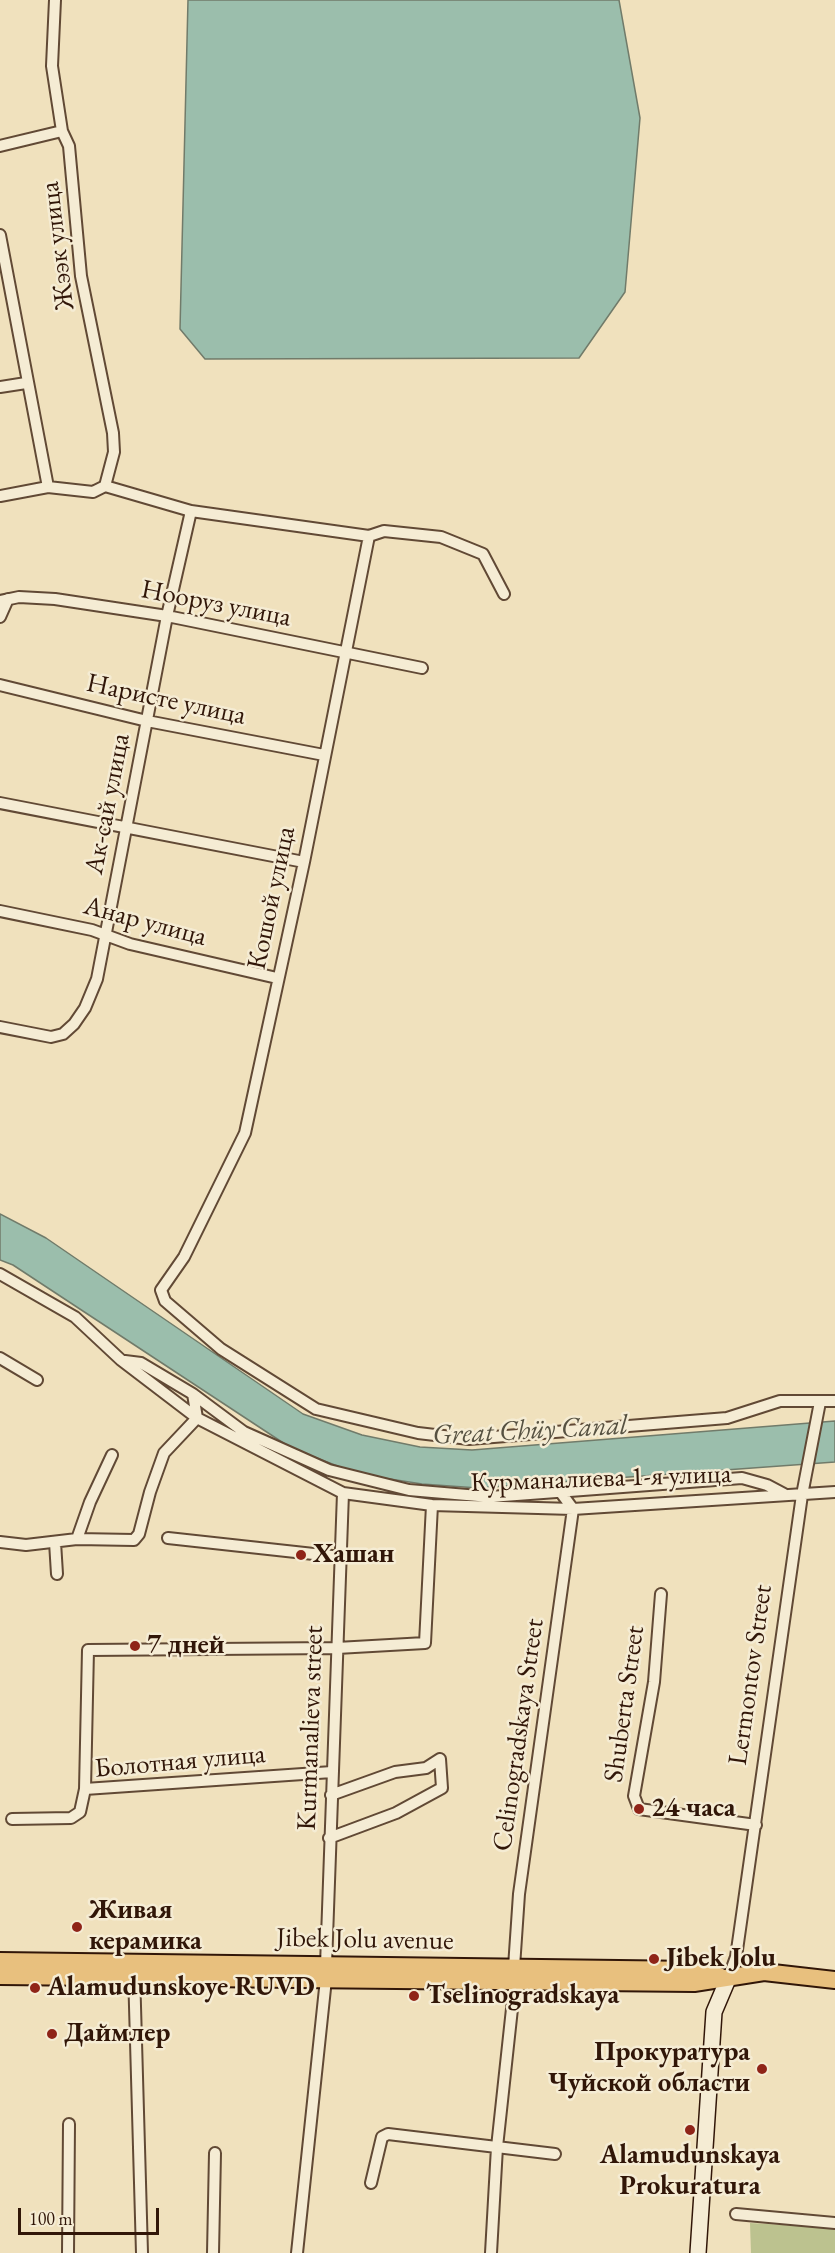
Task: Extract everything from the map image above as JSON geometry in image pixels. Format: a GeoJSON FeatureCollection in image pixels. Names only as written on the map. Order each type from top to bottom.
{"type":"FeatureCollection","features":[{"type":"Feature","properties":{"kind":"main road","name":"Jibek Jolu avenue"},"geometry":{"type":"LineString","coordinates":[[0,1961],[134,1970]]}},
{"type":"Feature","properties":{"kind":"main road","name":"Jibek Jolu avenue"},"geometry":{"type":"LineString","coordinates":[[0,1976],[134,1970],[515,1974],[694,1983],[764,1972],[835,1980]]}},
{"type":"Feature","properties":{"kind":"main road","name":"Lermontov Street"},"geometry":{"type":"LineString","coordinates":[[698,2253],[714,2012],[728,1979]]}},
{"type":"Feature","properties":{"kind":"street","name":"Жээк улица"},"geometry":{"type":"LineString","coordinates":[[55,0],[52,66],[62,130],[69,146],[81,276],[113,433],[114,452],[105,486]]}},
{"type":"Feature","properties":{"kind":"street"},"geometry":{"type":"LineString","coordinates":[[0,146],[62,130]]}},
{"type":"Feature","properties":{"kind":"street"},"geometry":{"type":"LineString","coordinates":[[0,235],[4,277],[48,487]]}},
{"type":"Feature","properties":{"kind":"street"},"geometry":{"type":"LineString","coordinates":[[0,387],[26,382]]}},
{"type":"Feature","properties":{"kind":"street"},"geometry":{"type":"LineString","coordinates":[[0,496],[48,487],[93,492],[105,486],[191,511],[369,536],[384,531],[441,537],[483,554],[504,594]]}},
{"type":"Feature","properties":{"kind":"street","name":"Ак-сай улица"},"geometry":{"type":"LineString","coordinates":[[0,1027],[51,1037],[63,1034],[74,1024],[85,1008],[97,979],[166,616],[191,511]]}},
{"type":"Feature","properties":{"kind":"street","name":"Кошой улица"},"geometry":{"type":"LineString","coordinates":[[369,536],[304,862],[245,1133],[184,1257],[162,1290],[165,1301],[221,1349],[316,1409],[418,1433],[469,1439],[727,1418],[780,1401],[819,1407],[835,1401]]}},
{"type":"Feature","properties":{"kind":"street","name":"Нооруз улица"},"geometry":{"type":"LineString","coordinates":[[4,600],[55,598],[166,616],[422,668]]}},
{"type":"Feature","properties":{"kind":"street"},"geometry":{"type":"LineString","coordinates":[[0,617],[4,600]]}},
{"type":"Feature","properties":{"kind":"street","name":"Наристе улица"},"geometry":{"type":"LineString","coordinates":[[0,685],[147,721],[324,755]]}},
{"type":"Feature","properties":{"kind":"street"},"geometry":{"type":"LineString","coordinates":[[0,803],[304,862]]}},
{"type":"Feature","properties":{"kind":"street","name":"Анар улица"},"geometry":{"type":"LineString","coordinates":[[0,911],[92,930],[130,944],[278,978]]}},
{"type":"Feature","properties":{"kind":"street","name":"Курманалиева 1-я улица"},"geometry":{"type":"LineString","coordinates":[[0,1274],[75,1317],[121,1360],[197,1418],[343,1493],[432,1505],[573,1509],[802,1495]]}},
{"type":"Feature","properties":{"kind":"street"},"geometry":{"type":"LineString","coordinates":[[0,1358],[37,1380]]}},
{"type":"Feature","properties":{"kind":"street"},"geometry":{"type":"LineString","coordinates":[[121,1360],[141,1364],[193,1394],[244,1432],[329,1470],[420,1491],[490,1497],[558,1490],[742,1478],[767,1485],[786,1496]]}},
{"type":"Feature","properties":{"kind":"street"},"geometry":{"type":"LineString","coordinates":[[0,1542],[26,1545],[77,1539],[134,1540],[139,1534],[150,1492],[164,1453],[197,1418],[193,1394]]}},
{"type":"Feature","properties":{"kind":"street","name":"Lermontov Street"},"geometry":{"type":"LineString","coordinates":[[728,1979],[736,1957],[804,1479],[819,1407]]}},
{"type":"Feature","properties":{"kind":"street"},"geometry":{"type":"LineString","coordinates":[[77,1539],[90,1502],[112,1455]]}},
{"type":"Feature","properties":{"kind":"street"},"geometry":{"type":"LineString","coordinates":[[329,1470],[343,1493]]}},
{"type":"Feature","properties":{"kind":"street"},"geometry":{"type":"LineString","coordinates":[[802,1495],[835,1484]]}},
{"type":"Feature","properties":{"kind":"street"},"geometry":{"type":"LineString","coordinates":[[558,1490],[573,1509]]}},
{"type":"Feature","properties":{"kind":"street"},"geometry":{"type":"LineString","coordinates":[[802,1495],[835,1491]]}},
{"type":"Feature","properties":{"kind":"street","name":"Kurmanalieva street"},"geometry":{"type":"LineString","coordinates":[[297,2253],[326,1972],[343,1493]]}},
{"type":"Feature","properties":{"kind":"street"},"geometry":{"type":"LineString","coordinates":[[85,1789],[88,1650],[337,1648],[425,1643],[432,1505]]}},
{"type":"Feature","properties":{"kind":"street","name":"Celinogradskaya Street"},"geometry":{"type":"LineString","coordinates":[[491,2253],[497,2147],[515,1974],[519,1894],[573,1509]]}},
{"type":"Feature","properties":{"kind":"street"},"geometry":{"type":"LineString","coordinates":[[168,1538],[341,1557]]}},
{"type":"Feature","properties":{"kind":"street"},"geometry":{"type":"LineString","coordinates":[[56,1542],[57,1574]]}},
{"type":"Feature","properties":{"kind":"street","name":"Shuberta Street"},"geometry":{"type":"LineString","coordinates":[[661,1594],[654,1682],[634,1796],[639,1809],[756,1825]]}},
{"type":"Feature","properties":{"kind":"street"},"geometry":{"type":"LineString","coordinates":[[329,1838],[396,1813],[442,1788],[440,1759],[426,1768],[395,1772],[331,1795]]}},
{"type":"Feature","properties":{"kind":"street","name":"Болотная улица"},"geometry":{"type":"LineString","coordinates":[[12,1819],[71,1818],[80,1812],[85,1789],[332,1772]]}},
{"type":"Feature","properties":{"kind":"street"},"geometry":{"type":"LineString","coordinates":[[134,1970],[142,2253]]}},
{"type":"Feature","properties":{"kind":"street"},"geometry":{"type":"LineString","coordinates":[[68,2253],[69,2124]]}},
{"type":"Feature","properties":{"kind":"street"},"geometry":{"type":"LineString","coordinates":[[371,2183],[384,2135],[555,2154]]}},
{"type":"Feature","properties":{"kind":"street"},"geometry":{"type":"LineString","coordinates":[[213,2253],[215,2153]]}},
{"type":"Feature","properties":{"kind":"street"},"geometry":{"type":"LineString","coordinates":[[736,2214],[835,2223]]}},
{"type":"Feature","properties":{"kind":"green space"},"geometry":{"type":"Polygon","coordinates":[[[750,2223],[835,2228],[835,2253],[751,2253],[750,2223]]]}},
{"type":"Feature","properties":{"kind":"shaded area"},"geometry":{"type":"Polygon","coordinates":[[[188,0],[619,0],[640,118],[625,292],[579,358],[205,359],[180,329],[188,0]]]}},
{"type":"Feature","properties":{"kind":"shaded area"},"geometry":{"type":"Polygon","coordinates":[[[0,1214],[46,1238],[303,1414],[362,1435],[420,1447],[472,1450],[835,1421],[835,1462],[478,1488],[422,1484],[358,1474],[291,1448],[13,1265],[0,1260],[0,1214]]]}},
{"type":"Feature","properties":{"kind":"place","name":"Хашан"},"geometry":{"type":"Point","coordinates":[301,1555]}},
{"type":"Feature","properties":{"kind":"place","name":"7 дней"},"geometry":{"type":"Point","coordinates":[135,1646]}},
{"type":"Feature","properties":{"kind":"place","name":"24 часа"},"geometry":{"type":"Point","coordinates":[639,1809]}},
{"type":"Feature","properties":{"kind":"place","name":"Живая керамика"},"geometry":{"type":"Point","coordinates":[77,1927]}},
{"type":"Feature","properties":{"kind":"place","name":"Jibek Jolu"},"geometry":{"type":"Point","coordinates":[654,1959]}},
{"type":"Feature","properties":{"kind":"place","name":"Alamudunskoye RUVD"},"geometry":{"type":"Point","coordinates":[35,1988]}},
{"type":"Feature","properties":{"kind":"place","name":"Tselinogradskaya"},"geometry":{"type":"Point","coordinates":[414,1996]}},
{"type":"Feature","properties":{"kind":"place","name":"Даймлер"},"geometry":{"type":"Point","coordinates":[52,2034]}},
{"type":"Feature","properties":{"kind":"place","name":"Прокуратура Чуйской области"},"geometry":{"type":"Point","coordinates":[762,2069]}},
{"type":"Feature","properties":{"kind":"place","name":"Alamudunskaya Prokuratura"},"geometry":{"type":"Point","coordinates":[690,2130]}},
{"type":"Feature","properties":{"kind":"water label","name":"Great Chüy Canal"},"geometry":{"type":"Point","coordinates":[530,1431]}}]}
